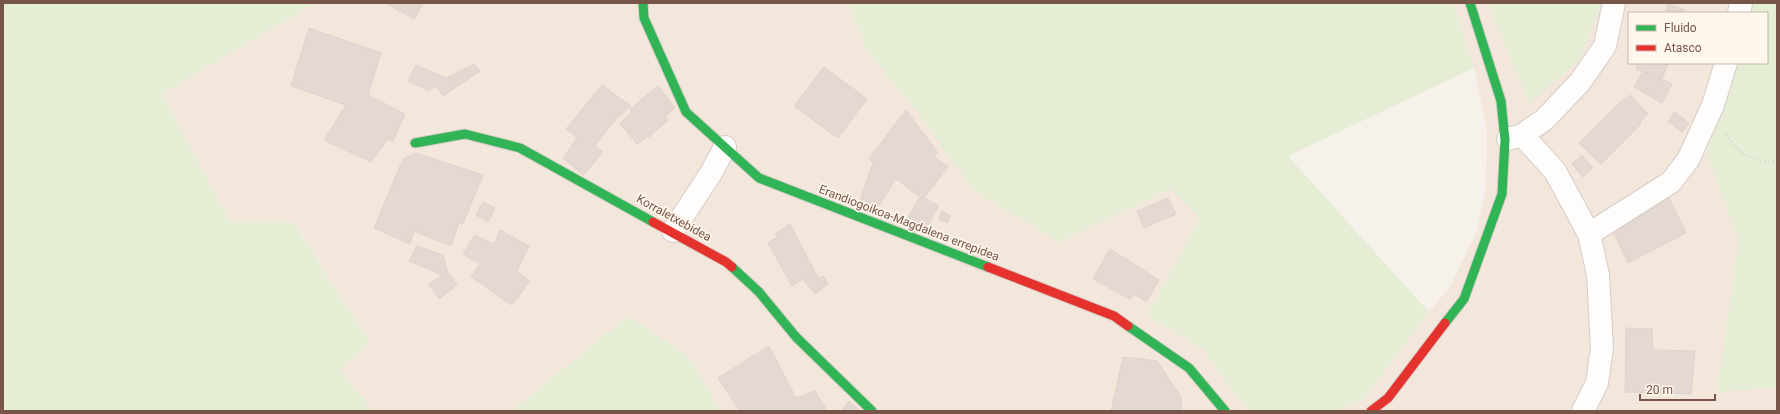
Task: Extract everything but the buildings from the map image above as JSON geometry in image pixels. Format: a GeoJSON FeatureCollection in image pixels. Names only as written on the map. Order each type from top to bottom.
{"type":"FeatureCollection","features":[{"type":"Feature","properties":{"kind":"street","name":"Erandiogoikoa-Magdalena errepidea"},"geometry":{"type":"LineString","coordinates":[[643,3],[644,18],[686,112],[759,178],[1114,316],[1189,368],[1225,411]]}},
{"type":"Feature","properties":{"kind":"street"},"geometry":{"type":"LineString","coordinates":[[1470,3],[1501,102],[1514,138],[1555,171],[1589,234],[1598,275],[1602,348],[1597,383],[1583,411]]}},
{"type":"Feature","properties":{"kind":"street"},"geometry":{"type":"LineString","coordinates":[[1371,411],[1388,398],[1464,299],[1502,194],[1514,138],[1544,120],[1580,82],[1605,46],[1614,3]]}},
{"type":"Feature","properties":{"kind":"street"},"geometry":{"type":"LineString","coordinates":[[1589,234],[1671,182],[1688,160],[1710,112],[1726,64]]}},
{"type":"Feature","properties":{"kind":"street","name":"Korraletxebidea"},"geometry":{"type":"LineString","coordinates":[[415,143],[465,134],[520,148],[726,262],[759,292],[796,338],[872,411]]}},
{"type":"Feature","properties":{"kind":"street"},"geometry":{"type":"LineString","coordinates":[[673,232],[711,173],[725,147]]}},
{"type":"Feature","properties":{"kind":"path"},"geometry":{"type":"LineString","coordinates":[[1710,112],[1730,142],[1744,154],[1757,160],[1777,161]]}},
{"type":"Feature","properties":{"kind":"shaded area"},"geometry":{"type":"Polygon","coordinates":[[[315,3],[848,3],[867,51],[920,116],[1060,242],[1171,189],[1199,219],[1147,316],[1203,349],[1236,397],[1250,411],[721,411],[689,357],[628,316],[511,411],[373,411],[340,369],[370,343],[295,223],[231,223],[162,94],[315,3]]]}},
{"type":"Feature","properties":{"kind":"shaded area"},"geometry":{"type":"Polygon","coordinates":[[[1454,3],[1777,3],[1777,411],[1336,411],[1364,399],[1429,312],[1450,287],[1477,231],[1486,189],[1487,131],[1474,68],[1454,3]]]}},
{"type":"Feature","properties":{"kind":"green space"},"geometry":{"type":"Polygon","coordinates":[[[3,3],[315,3],[162,94],[231,223],[294,223],[370,343],[340,369],[373,411],[3,411],[3,3]]]}},
{"type":"Feature","properties":{"kind":"green space"},"geometry":{"type":"Polygon","coordinates":[[[848,3],[1454,3],[1474,68],[1288,156],[1429,312],[1364,399],[1336,411],[1250,411],[1236,397],[1203,349],[1147,316],[1199,219],[1171,189],[1060,242],[975,192],[920,116],[867,51],[848,3]]]}},
{"type":"Feature","properties":{"kind":"green space"},"geometry":{"type":"Polygon","coordinates":[[[1488,3],[1601,3],[1579,60],[1529,104],[1488,3]]]}},
{"type":"Feature","properties":{"kind":"green space"},"geometry":{"type":"Polygon","coordinates":[[[1753,3],[1777,3],[1777,387],[1717,392],[1739,240],[1706,153],[1737,64],[1768,64],[1768,12],[1750,12],[1753,3]]]}},
{"type":"Feature","properties":{"kind":"green space"},"geometry":{"type":"Polygon","coordinates":[[[628,316],[689,357],[721,411],[511,411],[628,316]]]}},
{"type":"Feature","properties":{"kind":"traffic: fast"},"geometry":{"type":"LineString","coordinates":[[643,3],[644,18],[686,112],[759,178],[988,267]]}},
{"type":"Feature","properties":{"kind":"traffic: fast"},"geometry":{"type":"LineString","coordinates":[[1445,323],[1464,299],[1502,194],[1505,140],[1501,101],[1470,3]]}},
{"type":"Feature","properties":{"kind":"traffic: fast"},"geometry":{"type":"LineString","coordinates":[[415,143],[465,134],[520,148],[653,222]]}},
{"type":"Feature","properties":{"kind":"traffic: fast"},"geometry":{"type":"LineString","coordinates":[[732,267],[759,292],[796,337],[872,411]]}},
{"type":"Feature","properties":{"kind":"traffic: fast"},"geometry":{"type":"LineString","coordinates":[[1128,326],[1189,368],[1225,411]]}},
{"type":"Feature","properties":{"kind":"traffic: jam"},"geometry":{"type":"LineString","coordinates":[[653,222],[726,262],[732,267]]}},
{"type":"Feature","properties":{"kind":"traffic: jam"},"geometry":{"type":"LineString","coordinates":[[988,267],[1114,316],[1128,326]]}},
{"type":"Feature","properties":{"kind":"traffic: jam"},"geometry":{"type":"LineString","coordinates":[[1371,411],[1388,398],[1445,323]]}}]}
